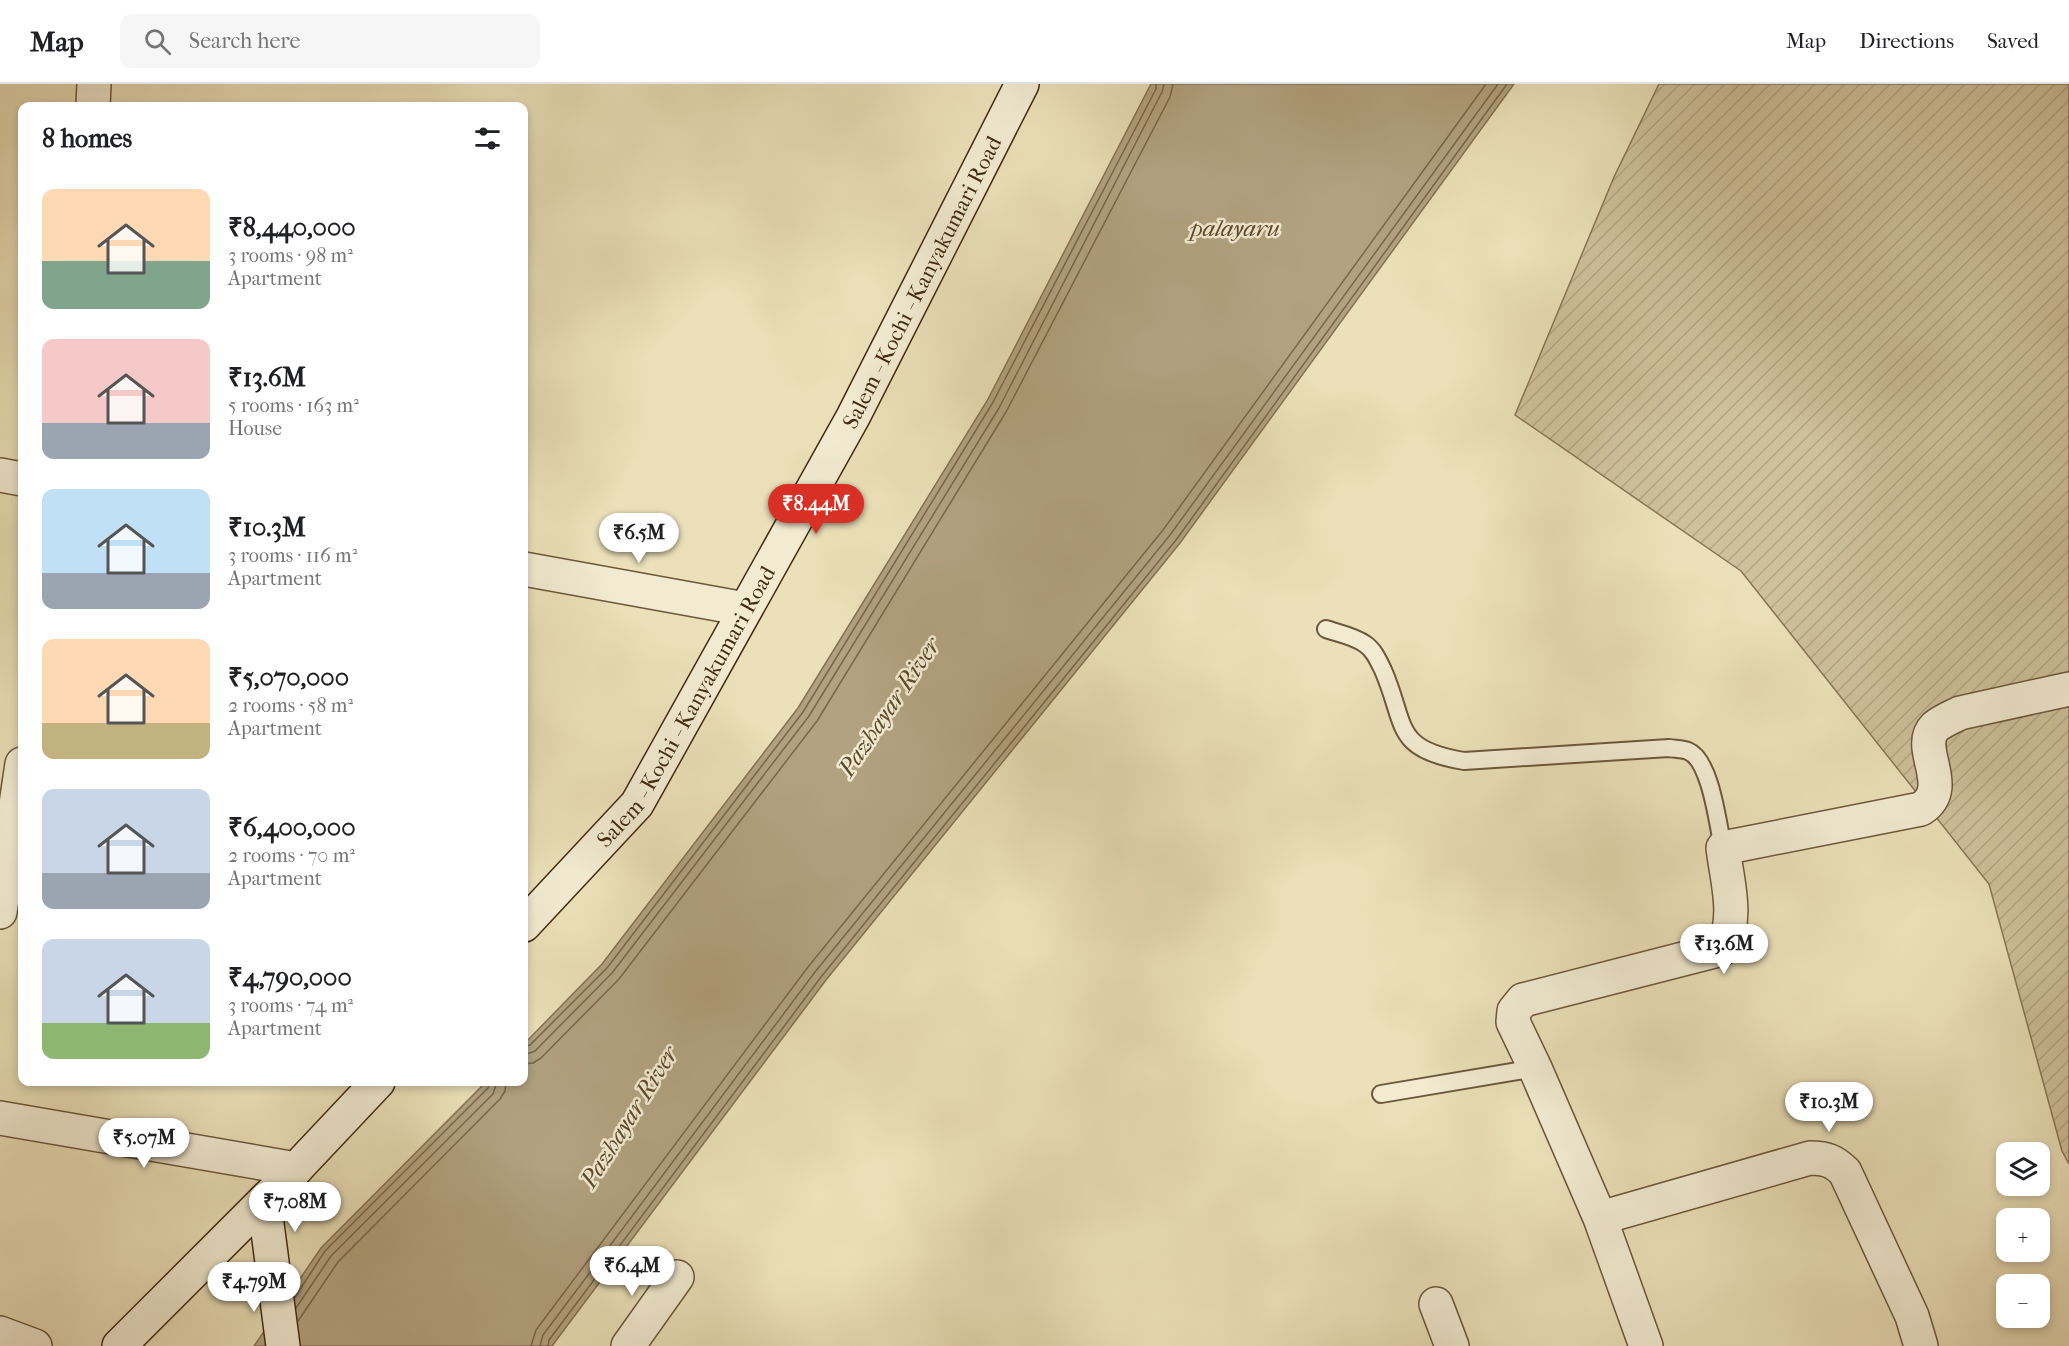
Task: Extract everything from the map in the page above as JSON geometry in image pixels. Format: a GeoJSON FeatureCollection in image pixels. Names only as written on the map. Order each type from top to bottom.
{"type":"FeatureCollection","features":[{"type":"Feature","properties":{"kind":"street"},"geometry":{"type":"LineString","coordinates":[[93,102],[94,84]]}},
{"type":"Feature","properties":{"kind":"street","name":"Salem - Kochi - Kanyakumari Road"},"geometry":{"type":"LineString","coordinates":[[528,922],[637,804],[853,417],[1022,84]]}},
{"type":"Feature","properties":{"kind":"street"},"geometry":{"type":"LineString","coordinates":[[0,475],[18,478]]}},
{"type":"Feature","properties":{"kind":"street"},"geometry":{"type":"LineString","coordinates":[[528,570],[746,609]]}},
{"type":"Feature","properties":{"kind":"street"},"geometry":{"type":"LineString","coordinates":[[1646,1346],[1600,1218],[1513,1022],[1514,1011],[1523,1000],[1722,949],[1729,936],[1732,912],[1723,848],[1921,809],[1930,803],[1935,792],[1929,741],[1933,729],[1960,713],[2069,689]]}},
{"type":"Feature","properties":{"kind":"street"},"geometry":{"type":"LineString","coordinates":[[0,912],[18,791]]}},
{"type":"Feature","properties":{"kind":"street"},"geometry":{"type":"LineString","coordinates":[[119,1346],[296,1169],[374,1086]]}},
{"type":"Feature","properties":{"kind":"street"},"geometry":{"type":"LineString","coordinates":[[0,1118],[296,1169]]}},
{"type":"Feature","properties":{"kind":"street"},"geometry":{"type":"LineString","coordinates":[[1600,1218],[1810,1158],[1824,1158],[1835,1162],[1845,1172],[1912,1316],[1922,1346]]}},
{"type":"Feature","properties":{"kind":"street"},"geometry":{"type":"LineString","coordinates":[[264,1201],[283,1346]]}},
{"type":"Feature","properties":{"kind":"street"},"geometry":{"type":"LineString","coordinates":[[628,1346],[677,1277]]}},
{"type":"Feature","properties":{"kind":"street"},"geometry":{"type":"LineString","coordinates":[[1436,1304],[1452,1346]]}},
{"type":"Feature","properties":{"kind":"street"},"geometry":{"type":"LineString","coordinates":[[0,1333],[35,1346]]}},
{"type":"Feature","properties":{"kind":"lane"},"geometry":{"type":"LineString","coordinates":[[1326,629],[1364,643],[1376,655],[1387,680],[1402,729],[1418,747],[1446,758],[1464,761],[1669,748],[1689,751],[1698,758],[1706,773],[1723,848]]}},
{"type":"Feature","properties":{"kind":"lane"},"geometry":{"type":"LineString","coordinates":[[1382,1094],[1535,1068]]}},
{"type":"Feature","properties":{"kind":"shaded area"},"geometry":{"type":"Polygon","coordinates":[[[1659,84],[2069,84],[2069,1164],[2062,1151],[1989,884],[1741,571],[1515,415],[1614,177],[1659,84]]]}},
{"type":"Feature","properties":{"kind":"water","name":"palayaru"},"geometry":{"type":"Polygon","coordinates":[[[1151,84],[1514,84],[1180,543],[826,980],[552,1346],[254,1346],[321,1248],[482,1086],[528,1086],[528,1040],[602,964],[798,708],[987,401],[1151,84]]]}},
{"type":"Feature","properties":{"kind":"water label","name":"Pazhayar River"},"geometry":{"type":"Point","coordinates":[889,707]}},
{"type":"Feature","properties":{"kind":"water label","name":"Pazhayar River"},"geometry":{"type":"Point","coordinates":[629,1117]}}]}
